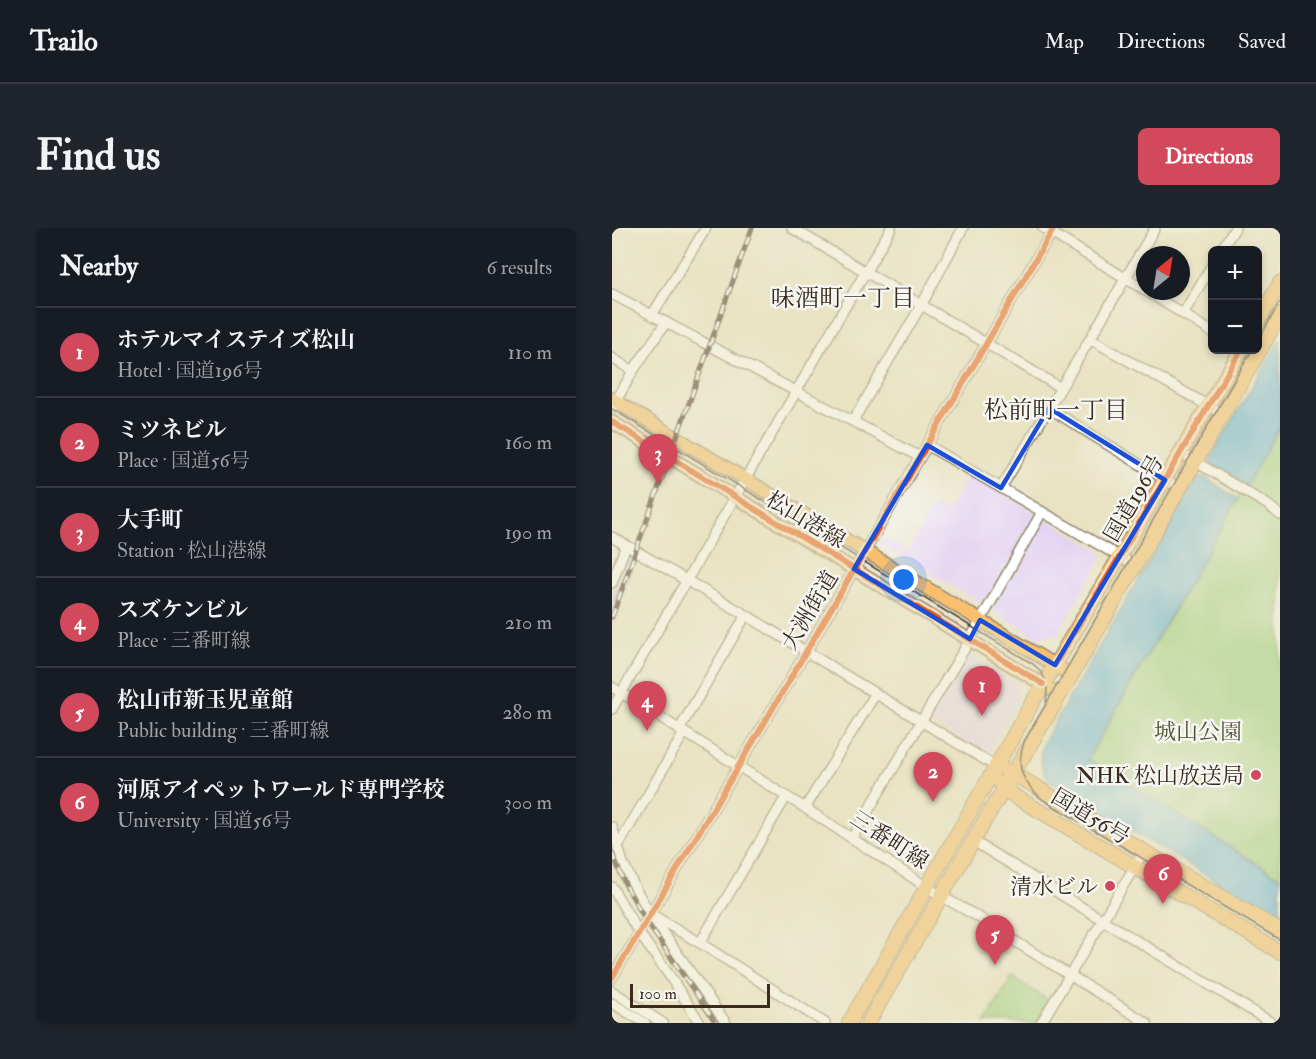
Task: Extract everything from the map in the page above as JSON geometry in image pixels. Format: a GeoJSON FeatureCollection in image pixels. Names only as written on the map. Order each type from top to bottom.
{"type":"FeatureCollection","features":[{"type":"Feature","properties":{"kind":"highway"},"geometry":{"type":"LineString","coordinates":[[1262,313],[1280,283]]}},
{"type":"Feature","properties":{"kind":"highway","name":"国道196号"},"geometry":{"type":"LineString","coordinates":[[1012,774],[1280,315]]}},
{"type":"Feature","properties":{"kind":"highway","name":"国道196号"},"geometry":{"type":"LineString","coordinates":[[995,766],[1239,354]]}},
{"type":"Feature","properties":{"kind":"highway"},"geometry":{"type":"LineString","coordinates":[[1027,750],[1025,758],[1035,786]]}},
{"type":"Feature","properties":{"kind":"highway"},"geometry":{"type":"LineString","coordinates":[[995,766],[997,778],[1005,789]]}},
{"type":"Feature","properties":{"kind":"highway"},"geometry":{"type":"LineString","coordinates":[[849,1023],[995,766]]}},
{"type":"Feature","properties":{"kind":"highway","name":"国道56号"},"geometry":{"type":"LineString","coordinates":[[995,766],[1035,786],[1280,931]]}},
{"type":"Feature","properties":{"kind":"highway"},"geometry":{"type":"LineString","coordinates":[[868,1023],[1012,774]]}},
{"type":"Feature","properties":{"kind":"highway","name":"国道56号"},"geometry":{"type":"LineString","coordinates":[[1005,789],[1280,952]]}},
{"type":"Feature","properties":{"kind":"main road","name":"松山港線"},"geometry":{"type":"LineString","coordinates":[[613,403],[745,478],[1071,675]]}},
{"type":"Feature","properties":{"kind":"main road","name":"松山港線"},"geometry":{"type":"LineString","coordinates":[[612,422],[1060,695]]}},
{"type":"Feature","properties":{"kind":"street"},"geometry":{"type":"LineString","coordinates":[[652,315],[706,228]]}},
{"type":"Feature","properties":{"kind":"street"},"geometry":{"type":"LineString","coordinates":[[792,228],[1061,387]]}},
{"type":"Feature","properties":{"kind":"street"},"geometry":{"type":"LineString","coordinates":[[612,710],[891,228]]}},
{"type":"Feature","properties":{"kind":"street"},"geometry":{"type":"LineString","coordinates":[[853,422],[922,304],[963,228]]}},
{"type":"Feature","properties":{"kind":"street"},"geometry":{"type":"LineString","coordinates":[[1001,488],[1155,228]]}},
{"type":"Feature","properties":{"kind":"street"},"geometry":{"type":"LineString","coordinates":[[1224,246],[1235,228]]}},
{"type":"Feature","properties":{"kind":"street"},"geometry":{"type":"LineString","coordinates":[[1049,230],[1136,285]]}},
{"type":"Feature","properties":{"kind":"street","name":"大洲街道"},"geometry":{"type":"LineString","coordinates":[[612,978],[987,343],[1049,230]]}},
{"type":"Feature","properties":{"kind":"street"},"geometry":{"type":"LineString","coordinates":[[1183,314],[1208,272]]}},
{"type":"Feature","properties":{"kind":"street"},"geometry":{"type":"LineString","coordinates":[[612,294],[920,457]]}},
{"type":"Feature","properties":{"kind":"street"},"geometry":{"type":"LineString","coordinates":[[1160,300],[1208,330]]}},
{"type":"Feature","properties":{"kind":"street"},"geometry":{"type":"LineString","coordinates":[[613,403],[666,322]]}},
{"type":"Feature","properties":{"kind":"street"},"geometry":{"type":"LineString","coordinates":[[1090,339],[1223,414]]}},
{"type":"Feature","properties":{"kind":"street"},"geometry":{"type":"LineString","coordinates":[[1248,354],[1255,358]]}},
{"type":"Feature","properties":{"kind":"street"},"geometry":{"type":"LineString","coordinates":[[612,358],[633,371]]}},
{"type":"Feature","properties":{"kind":"street"},"geometry":{"type":"LineString","coordinates":[[1049,408],[1179,488]]}},
{"type":"Feature","properties":{"kind":"street"},"geometry":{"type":"LineString","coordinates":[[927,445],[1134,565]]}},
{"type":"Feature","properties":{"kind":"street"},"geometry":{"type":"LineString","coordinates":[[1181,453],[1268,505],[1280,515]]}},
{"type":"Feature","properties":{"kind":"street"},"geometry":{"type":"LineString","coordinates":[[852,838],[1042,512]]}},
{"type":"Feature","properties":{"kind":"street"},"geometry":{"type":"LineString","coordinates":[[612,537],[746,615],[995,766]]}},
{"type":"Feature","properties":{"kind":"street"},"geometry":{"type":"LineString","coordinates":[[612,583],[626,545]]}},
{"type":"Feature","properties":{"kind":"street"},"geometry":{"type":"LineString","coordinates":[[618,846],[746,615]]}},
{"type":"Feature","properties":{"kind":"street","name":"三番町線"},"geometry":{"type":"LineString","coordinates":[[612,687],[941,896],[1147,1023]]}},
{"type":"Feature","properties":{"kind":"street"},"geometry":{"type":"LineString","coordinates":[[805,808],[876,693]]}},
{"type":"Feature","properties":{"kind":"street"},"geometry":{"type":"LineString","coordinates":[[700,943],[786,797]]}},
{"type":"Feature","properties":{"kind":"street"},"geometry":{"type":"LineString","coordinates":[[612,827],[623,863],[650,914],[726,1023]]}},
{"type":"Feature","properties":{"kind":"street"},"geometry":{"type":"LineString","coordinates":[[973,841],[1272,1023]]}},
{"type":"Feature","properties":{"kind":"street"},"geometry":{"type":"LineString","coordinates":[[1041,1023],[1144,851]]}},
{"type":"Feature","properties":{"kind":"street"},"geometry":{"type":"LineString","coordinates":[[613,892],[700,1023]]}},
{"type":"Feature","properties":{"kind":"street"},"geometry":{"type":"LineString","coordinates":[[650,914],[700,943],[825,1023]]}},
{"type":"Feature","properties":{"kind":"street"},"geometry":{"type":"LineString","coordinates":[[612,991],[663,1023]]}},
{"type":"Feature","properties":{"kind":"street"},"geometry":{"type":"LineString","coordinates":[[612,1003],[645,1023]]}},
{"type":"Feature","properties":{"kind":"highlighted area"},"geometry":{"type":"Polygon","coordinates":[[[1049,408],[1165,480],[1055,665],[980,620],[970,639],[854,569],[927,445],[1001,488],[1049,408]]]}},
{"type":"Feature","properties":{"kind":"shaded area"},"geometry":{"type":"Polygon","coordinates":[[[969,474],[1034,512],[1036,516],[985,602],[980,603],[882,545],[880,538],[881,536],[907,552],[934,505],[947,512],[969,474]]]}},
{"type":"Feature","properties":{"kind":"shaded area"},"geometry":{"type":"Polygon","coordinates":[[[1048,520],[1102,552],[1103,556],[1058,633],[1039,638],[992,610],[1043,522],[1048,520]]]}},
{"type":"Feature","properties":{"kind":"shaded area"},"geometry":{"type":"Polygon","coordinates":[[[628,552],[637,558],[612,629],[612,596],[628,552]]]}},
{"type":"Feature","properties":{"kind":"shaded area"},"geometry":{"type":"Polygon","coordinates":[[[966,654],[970,654],[1014,681],[1019,699],[988,753],[984,754],[930,722],[929,717],[966,654]]]}},
{"type":"Feature","properties":{"kind":"green space","name":"城山公園"},"geometry":{"type":"Polygon","coordinates":[[[1280,426],[1280,878],[1087,760],[1280,426]]]}},
{"type":"Feature","properties":{"kind":"green space"},"geometry":{"type":"Polygon","coordinates":[[[1012,977],[1048,1000],[1049,1004],[1038,1023],[985,1023],[1012,977]]]}},
{"type":"Feature","properties":{"kind":"water"},"geometry":{"type":"Polygon","coordinates":[[[1280,339],[1280,426],[1246,486],[1211,464],[1210,458],[1280,339]]]}},
{"type":"Feature","properties":{"kind":"water"},"geometry":{"type":"Polygon","coordinates":[[[1204,477],[1238,499],[1087,759],[1280,878],[1280,919],[1055,785],[1046,775],[1041,764],[1041,752],[1045,739],[1197,479],[1204,477]]]}},
{"type":"Feature","properties":{"kind":"tram line"},"geometry":{"type":"LineString","coordinates":[[1262,334],[1280,302]]}},
{"type":"Feature","properties":{"kind":"tram line"},"geometry":{"type":"LineString","coordinates":[[1250,354],[1025,740],[1020,765],[1029,786],[1042,799],[1280,940]]}},
{"type":"Feature","properties":{"kind":"tram line"},"geometry":{"type":"LineString","coordinates":[[612,409],[1033,664],[1045,680],[1046,701]]}},
{"type":"Feature","properties":{"kind":"railway"},"geometry":{"type":"LineString","coordinates":[[612,617],[752,228]]}},
{"type":"Feature","properties":{"kind":"railway"},"geometry":{"type":"LineString","coordinates":[[612,853],[625,884],[646,921],[716,1023]]}},
{"type":"Feature","properties":{"kind":"cycle path"},"geometry":{"type":"LineString","coordinates":[[612,978],[1054,228]]}},
{"type":"Feature","properties":{"kind":"cycle path"},"geometry":{"type":"LineString","coordinates":[[1055,665],[1239,354]]}},
{"type":"Feature","properties":{"kind":"cycle path"},"geometry":{"type":"LineString","coordinates":[[612,422],[1043,684]]}},
{"type":"Feature","properties":{"kind":"place","name":"大手町"},"geometry":{"type":"Point","coordinates":[658,484]}},
{"type":"Feature","properties":{"kind":"place","name":"ホテルマイステイズ松山"},"geometry":{"type":"Point","coordinates":[982,716]}},
{"type":"Feature","properties":{"kind":"place","name":"スズケンビル"},"geometry":{"type":"Point","coordinates":[647,731]}},
{"type":"Feature","properties":{"kind":"place","name":"NHK 松山放送局"},"geometry":{"type":"Point","coordinates":[1256,775]}},
{"type":"Feature","properties":{"kind":"place","name":"ミツネビル"},"geometry":{"type":"Point","coordinates":[933,802]}},
{"type":"Feature","properties":{"kind":"place","name":"清水ビル"},"geometry":{"type":"Point","coordinates":[1110,886]}},
{"type":"Feature","properties":{"kind":"place","name":"河原アイペットワールド専門学校"},"geometry":{"type":"Point","coordinates":[1163,904]}},
{"type":"Feature","properties":{"kind":"place","name":"松山市新玉児童館"},"geometry":{"type":"Point","coordinates":[995,965]}},
{"type":"Feature","properties":{"kind":"district","name":"味酒町一丁目"},"geometry":{"type":"Point","coordinates":[843,298]}},
{"type":"Feature","properties":{"kind":"district","name":"松前町一丁目"},"geometry":{"type":"Point","coordinates":[1056,410]}}]}
